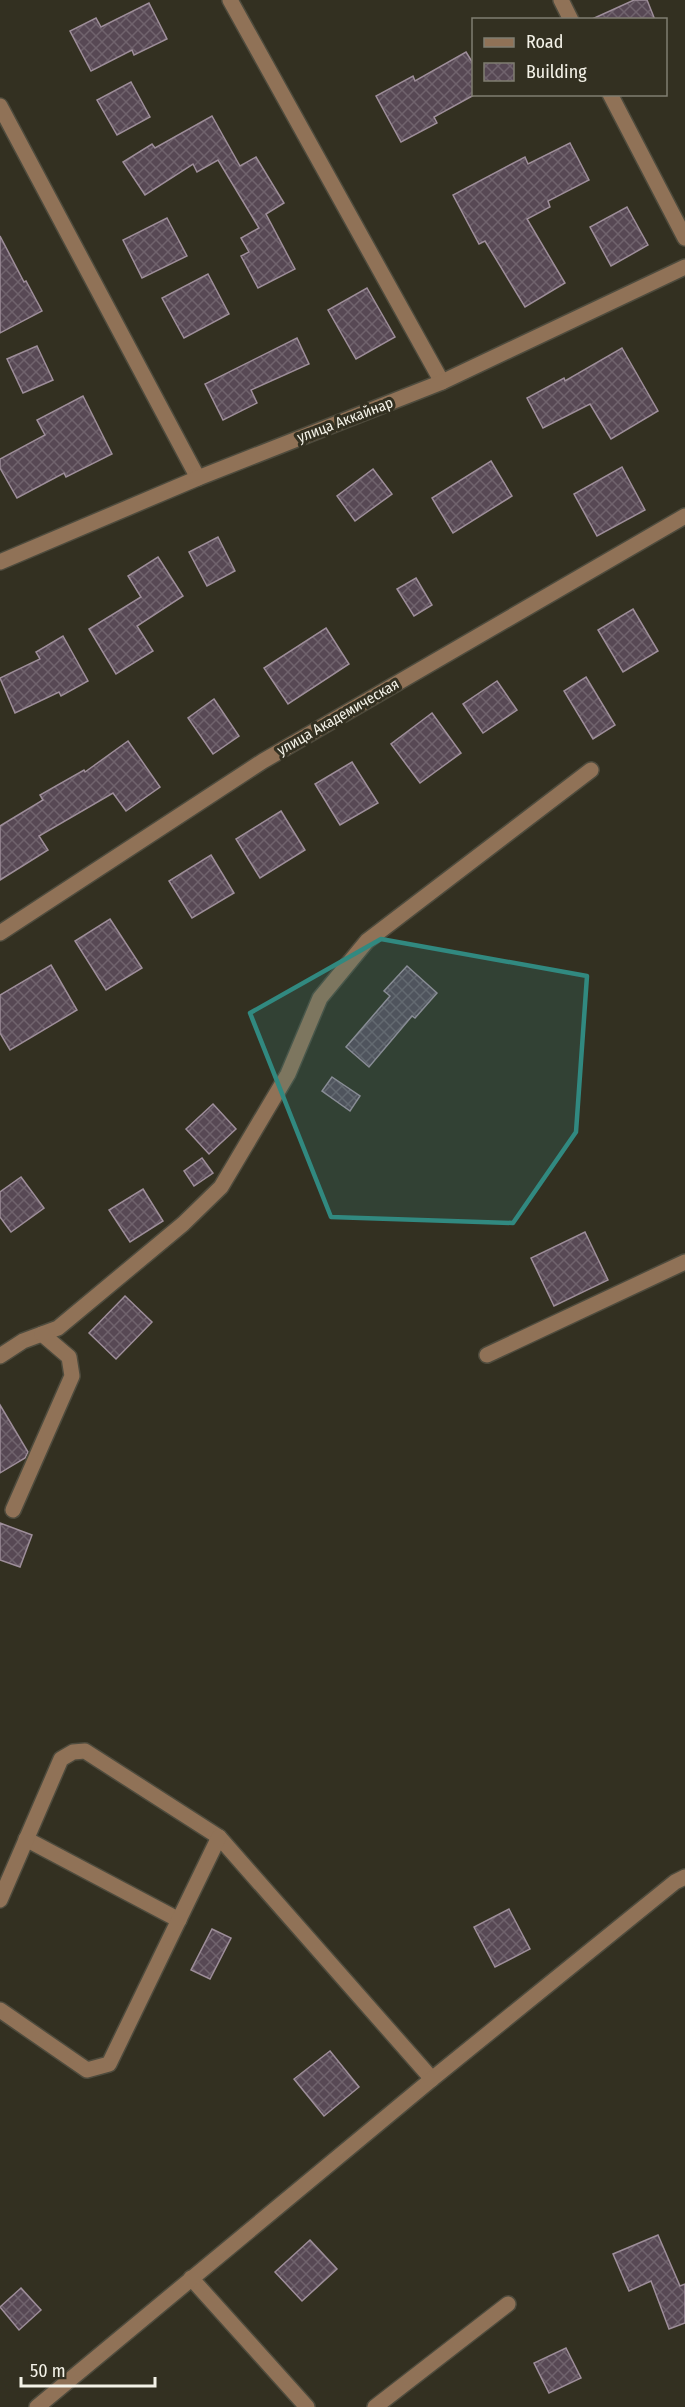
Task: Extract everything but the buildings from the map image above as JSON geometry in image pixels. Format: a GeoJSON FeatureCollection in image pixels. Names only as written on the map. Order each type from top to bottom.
{"type":"FeatureCollection","features":[{"type":"Feature","properties":{"kind":"street"},"geometry":{"type":"LineString","coordinates":[[230,0],[442,382]]}},
{"type":"Feature","properties":{"kind":"street"},"geometry":{"type":"LineString","coordinates":[[561,0],[570,18]]}},
{"type":"Feature","properties":{"kind":"street"},"geometry":{"type":"LineString","coordinates":[[611,96],[685,238]]}},
{"type":"Feature","properties":{"kind":"street"},"geometry":{"type":"LineString","coordinates":[[0,106],[198,478]]}},
{"type":"Feature","properties":{"kind":"street","name":"улица Аккайнар"},"geometry":{"type":"LineString","coordinates":[[0,562],[198,478],[442,382],[685,267]]}},
{"type":"Feature","properties":{"kind":"street","name":"улица Академическая"},"geometry":{"type":"LineString","coordinates":[[0,933],[263,761],[685,516]]}},
{"type":"Feature","properties":{"kind":"street"},"geometry":{"type":"LineString","coordinates":[[0,1356],[23,1341],[58,1328],[183,1224],[222,1187],[288,1074],[320,998],[367,940],[591,770]]}},
{"type":"Feature","properties":{"kind":"street"},"geometry":{"type":"LineString","coordinates":[[487,1355],[685,1262]]}},
{"type":"Feature","properties":{"kind":"street"},"geometry":{"type":"LineString","coordinates":[[13,1510],[72,1376],[69,1357],[42,1334]]}},
{"type":"Feature","properties":{"kind":"street"},"geometry":{"type":"LineString","coordinates":[[0,1900],[62,1759],[74,1752],[85,1751],[219,1837],[432,2079]]}},
{"type":"Feature","properties":{"kind":"street"},"geometry":{"type":"LineString","coordinates":[[0,2010],[87,2070],[109,2064],[219,1837]]}},
{"type":"Feature","properties":{"kind":"street"},"geometry":{"type":"LineString","coordinates":[[26,1839],[179,1920]]}},
{"type":"Feature","properties":{"kind":"street"},"geometry":{"type":"LineString","coordinates":[[37,2407],[432,2079],[675,1882],[685,1878]]}},
{"type":"Feature","properties":{"kind":"street"},"geometry":{"type":"LineString","coordinates":[[191,2278],[307,2407]]}},
{"type":"Feature","properties":{"kind":"street"},"geometry":{"type":"LineString","coordinates":[[375,2407],[507,2304]]}},
{"type":"Feature","properties":{"kind":"highlighted area"},"geometry":{"type":"Polygon","coordinates":[[[381,939],[587,976],[576,1132],[513,1223],[331,1217],[250,1013],[381,939]]]}}]}
